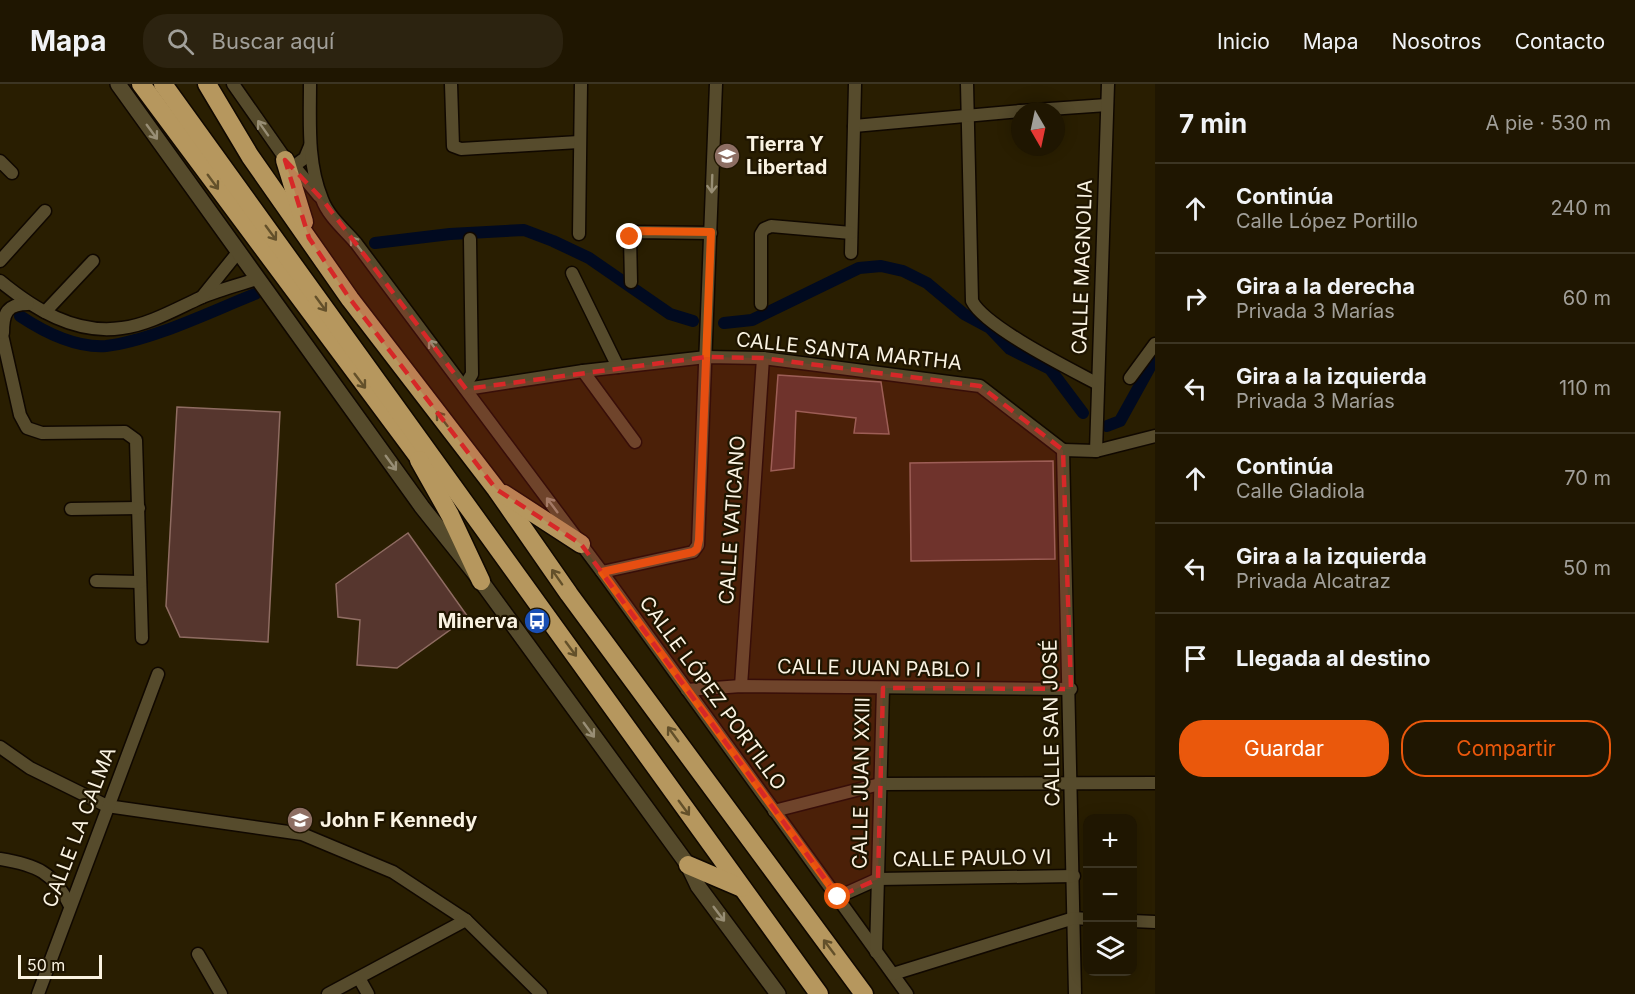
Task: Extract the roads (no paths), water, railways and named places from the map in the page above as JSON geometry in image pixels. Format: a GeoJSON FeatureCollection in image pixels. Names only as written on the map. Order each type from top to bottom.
{"type":"FeatureCollection","features":[{"type":"Feature","properties":{"kind":"highway"},"geometry":{"type":"LineString","coordinates":[[141,84],[416,456],[510,578],[532,595]]}},
{"type":"Feature","properties":{"kind":"highway"},"geometry":{"type":"LineString","coordinates":[[162,84],[819,994]]}},
{"type":"Feature","properties":{"kind":"highway"},"geometry":{"type":"LineString","coordinates":[[207,84],[250,156],[350,299],[496,489],[569,594],[864,994]]}},
{"type":"Feature","properties":{"kind":"highway"},"geometry":{"type":"LineString","coordinates":[[289,163],[309,238]]}},
{"type":"Feature","properties":{"kind":"highway"},"geometry":{"type":"LineString","coordinates":[[416,456],[450,515],[481,581]]}},
{"type":"Feature","properties":{"kind":"highway"},"geometry":{"type":"LineString","coordinates":[[496,489],[581,544]]}},
{"type":"Feature","properties":{"kind":"highway"},"geometry":{"type":"LineString","coordinates":[[688,865],[742,888]]}},
{"type":"Feature","properties":{"kind":"street"},"geometry":{"type":"LineString","coordinates":[[118,84],[422,507],[481,581],[688,865],[698,886],[778,994]]}},
{"type":"Feature","properties":{"kind":"street","name":"CALLE LÓPEZ PORTILLO"},"geometry":{"type":"LineString","coordinates":[[233,84],[289,163],[322,199],[602,572],[907,994]]}},
{"type":"Feature","properties":{"kind":"street"},"geometry":{"type":"LineString","coordinates":[[309,84],[310,146],[322,199]]}},
{"type":"Feature","properties":{"kind":"street"},"geometry":{"type":"LineString","coordinates":[[451,84],[453,146],[461,149],[579,142]]}},
{"type":"Feature","properties":{"kind":"street"},"geometry":{"type":"LineString","coordinates":[[579,234],[580,84]]}},
{"type":"Feature","properties":{"kind":"street"},"geometry":{"type":"LineString","coordinates":[[602,572],[697,549],[716,84]]}},
{"type":"Feature","properties":{"kind":"street"},"geometry":{"type":"LineString","coordinates":[[851,253],[855,84]]}},
{"type":"Feature","properties":{"kind":"street"},"geometry":{"type":"LineString","coordinates":[[967,84],[972,301],[978,309],[1015,338],[1098,384]]}},
{"type":"Feature","properties":{"kind":"street","name":"CALLE MAGNOLIA"},"geometry":{"type":"LineString","coordinates":[[1096,451],[1108,84]]}},
{"type":"Feature","properties":{"kind":"street"},"geometry":{"type":"LineString","coordinates":[[1065,108],[1107,105]]}},
{"type":"Feature","properties":{"kind":"street"},"geometry":{"type":"LineString","coordinates":[[854,126],[1011,112]]}},
{"type":"Feature","properties":{"kind":"street"},"geometry":{"type":"LineString","coordinates":[[289,163],[304,158],[310,146]]}},
{"type":"Feature","properties":{"kind":"street"},"geometry":{"type":"LineString","coordinates":[[0,161],[12,173]]}},
{"type":"Feature","properties":{"kind":"street"},"geometry":{"type":"LineString","coordinates":[[0,261],[45,211]]}},
{"type":"Feature","properties":{"kind":"street"},"geometry":{"type":"LineString","coordinates":[[761,304],[761,234],[764,229],[771,226],[851,233]]}},
{"type":"Feature","properties":{"kind":"street"},"geometry":{"type":"LineString","coordinates":[[631,282],[630,237],[634,232],[711,232]]}},
{"type":"Feature","properties":{"kind":"street"},"geometry":{"type":"LineString","coordinates":[[465,388],[472,374],[470,239]]}},
{"type":"Feature","properties":{"kind":"street"},"geometry":{"type":"LineString","coordinates":[[201,298],[239,251]]}},
{"type":"Feature","properties":{"kind":"street"},"geometry":{"type":"LineString","coordinates":[[45,312],[93,261]]}},
{"type":"Feature","properties":{"kind":"street"},"geometry":{"type":"LineString","coordinates":[[572,273],[618,367]]}},
{"type":"Feature","properties":{"kind":"street"},"geometry":{"type":"LineString","coordinates":[[0,281],[28,304],[61,320],[89,327],[123,328],[257,279]]}},
{"type":"Feature","properties":{"kind":"street"},"geometry":{"type":"LineString","coordinates":[[28,304],[11,306],[7,310],[2,331],[20,415],[27,428],[42,433],[121,432],[133,436],[137,444],[142,638]]}},
{"type":"Feature","properties":{"kind":"street"},"geometry":{"type":"LineString","coordinates":[[1130,378],[1155,344]]}},
{"type":"Feature","properties":{"kind":"street","name":"CALLE SANTA MARTHA"},"geometry":{"type":"LineString","coordinates":[[465,388],[583,371],[706,357],[763,358],[981,386],[1063,450]]}},
{"type":"Feature","properties":{"kind":"street","name":"CALLE VATICANO"},"geometry":{"type":"LineString","coordinates":[[741,686],[763,358]]}},
{"type":"Feature","properties":{"kind":"street"},"geometry":{"type":"LineString","coordinates":[[583,371],[635,442]]}},
{"type":"Feature","properties":{"kind":"street"},"geometry":{"type":"LineString","coordinates":[[1063,450],[1096,451],[1155,436]]}},
{"type":"Feature","properties":{"kind":"street","name":"CALLE SAN JOSÉ"},"geometry":{"type":"LineString","coordinates":[[1063,450],[1071,689],[1075,994]]}},
{"type":"Feature","properties":{"kind":"street"},"geometry":{"type":"LineString","coordinates":[[71,509],[139,508]]}},
{"type":"Feature","properties":{"kind":"street"},"geometry":{"type":"LineString","coordinates":[[96,581],[140,582]]}},
{"type":"Feature","properties":{"kind":"street","name":"CALLE LA CALMA"},"geometry":{"type":"LineString","coordinates":[[38,994],[158,674]]}},
{"type":"Feature","properties":{"kind":"street","name":"CALLE JUAN PABLO I"},"geometry":{"type":"LineString","coordinates":[[687,690],[741,686],[1071,689]]}},
{"type":"Feature","properties":{"kind":"street","name":"CALLE JUAN XXIII"},"geometry":{"type":"LineString","coordinates":[[876,952],[883,688]]}},
{"type":"Feature","properties":{"kind":"street"},"geometry":{"type":"LineString","coordinates":[[0,747],[30,768],[107,806],[302,834],[393,872],[466,920],[541,994]]}},
{"type":"Feature","properties":{"kind":"street"},"geometry":{"type":"LineString","coordinates":[[774,811],[880,784],[1155,783]]}},
{"type":"Feature","properties":{"kind":"street"},"geometry":{"type":"LineString","coordinates":[[0,859],[24,863],[42,871],[61,888],[70,906]]}},
{"type":"Feature","properties":{"kind":"street","name":"CALLE PAULO VI"},"geometry":{"type":"LineString","coordinates":[[838,897],[878,879],[1074,876]]}},
{"type":"Feature","properties":{"kind":"street"},"geometry":{"type":"LineString","coordinates":[[894,974],[1074,918],[1083,919]]}},
{"type":"Feature","properties":{"kind":"street"},"geometry":{"type":"LineString","coordinates":[[328,994],[466,920]]}},
{"type":"Feature","properties":{"kind":"street"},"geometry":{"type":"LineString","coordinates":[[1137,921],[1155,922]]}},
{"type":"Feature","properties":{"kind":"street"},"geometry":{"type":"LineString","coordinates":[[198,954],[221,994]]}},
{"type":"Feature","properties":{"kind":"street"},"geometry":{"type":"LineString","coordinates":[[359,978],[368,994]]}},
{"type":"Feature","properties":{"kind":"waterway"},"geometry":{"type":"LineString","coordinates":[[375,243],[450,234],[524,230],[589,258],[670,314],[693,321]]}},
{"type":"Feature","properties":{"kind":"waterway"},"geometry":{"type":"LineString","coordinates":[[724,323],[752,320],[859,268],[881,266],[903,271],[927,283],[964,314],[990,328],[1010,349],[1050,369],[1083,413]]}},
{"type":"Feature","properties":{"kind":"waterway"},"geometry":{"type":"LineString","coordinates":[[20,316],[39,328],[72,342],[106,346],[162,332],[255,294]]}},
{"type":"Feature","properties":{"kind":"waterway"},"geometry":{"type":"LineString","coordinates":[[1107,426],[1120,421],[1155,358]]}},
{"type":"Feature","properties":{"kind":"place","name":"Tierra Y Libertad"},"geometry":{"type":"Point","coordinates":[727,156]}},
{"type":"Feature","properties":{"kind":"place","name":"Minerva"},"geometry":{"type":"Point","coordinates":[537,621]}},
{"type":"Feature","properties":{"kind":"place","name":"John F Kennedy"},"geometry":{"type":"Point","coordinates":[300,820]}}]}
